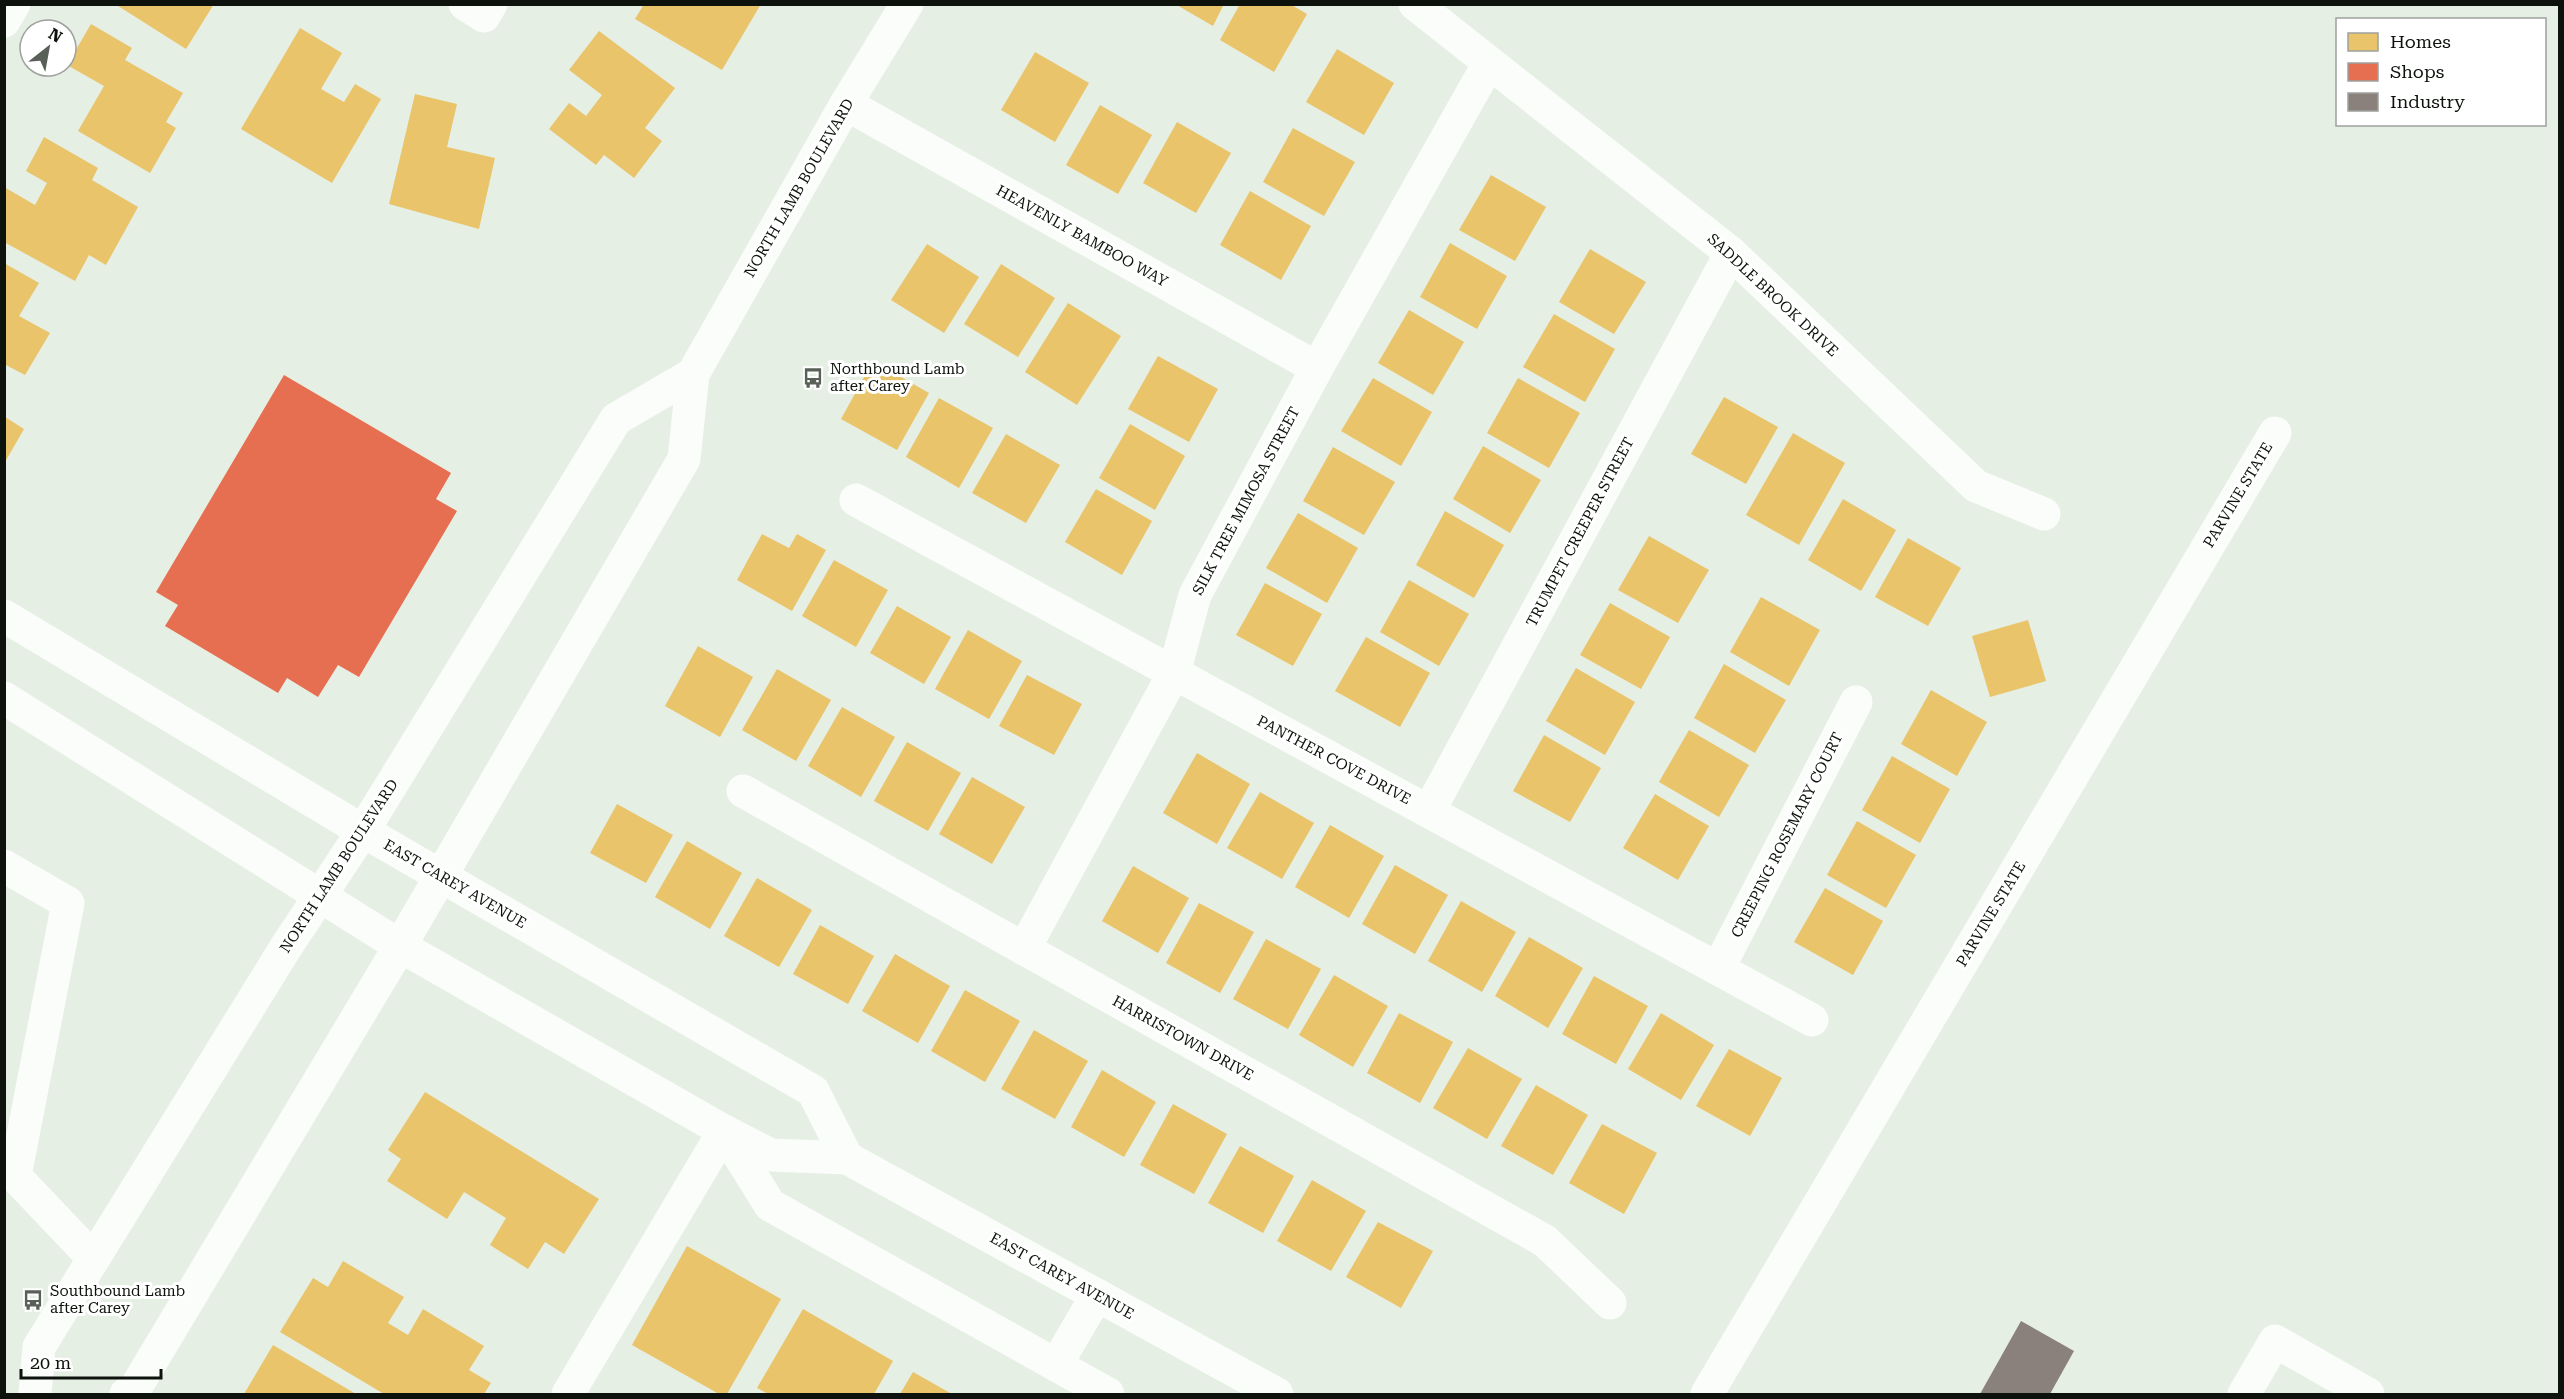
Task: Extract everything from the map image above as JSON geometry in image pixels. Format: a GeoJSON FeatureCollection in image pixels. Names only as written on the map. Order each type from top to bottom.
{"type":"FeatureCollection","features":[{"type":"Feature","properties":{"kind":"street"},"geometry":{"type":"LineString","coordinates":[[4,21],[14,4]]}},
{"type":"Feature","properties":{"kind":"street","name":"NORTH LAMB BOULEVARD"},"geometry":{"type":"LineString","coordinates":[[126,1395],[136,1388],[400,946],[684,459],[693,374],[846,104],[907,4]]}},
{"type":"Feature","properties":{"kind":"street","name":"SADDLE BROOK DRIVE"},"geometry":{"type":"LineString","coordinates":[[1415,4],[1731,253],[1976,486],[2044,514]]}},
{"type":"Feature","properties":{"kind":"street","name":"SILK TREE MIMOSA STREET"},"geometry":{"type":"LineString","coordinates":[[1024,949],[1174,673],[1195,595],[1317,368],[1489,63]]}},
{"type":"Feature","properties":{"kind":"street","name":"HEAVENLY BAMBOO WAY"},"geometry":{"type":"LineString","coordinates":[[846,104],[1317,368]]}},
{"type":"Feature","properties":{"kind":"street","name":"TRUMPET CREEPER STREET"},"geometry":{"type":"LineString","coordinates":[[1429,811],[1731,253]]}},
{"type":"Feature","properties":{"kind":"street","name":"NORTH LAMB BOULEVARD"},"geometry":{"type":"LineString","coordinates":[[35,1395],[39,1347],[92,1257],[319,896],[363,831],[616,419],[693,374]]}},
{"type":"Feature","properties":{"kind":"street","name":"PARVINE STATE"},"geometry":{"type":"LineString","coordinates":[[1707,1395],[2275,433]]}},
{"type":"Feature","properties":{"kind":"street","name":"PANTHER COVE DRIVE"},"geometry":{"type":"LineString","coordinates":[[856,500],[1812,1020]]}},
{"type":"Feature","properties":{"kind":"street","name":"EAST CAREY AVENUE"},"geometry":{"type":"LineString","coordinates":[[4,616],[363,831],[813,1091],[848,1158]]}},
{"type":"Feature","properties":{"kind":"street","name":"EAST CAREY AVENUE"},"geometry":{"type":"LineString","coordinates":[[4,698],[400,946],[724,1131],[771,1155],[848,1158],[1277,1395]]}},
{"type":"Feature","properties":{"kind":"street","name":"CREEPING ROSEMARY COURT"},"geometry":{"type":"LineString","coordinates":[[1718,969],[1856,702]]}},
{"type":"Feature","properties":{"kind":"street","name":"HARRISTOWN DRIVE"},"geometry":{"type":"LineString","coordinates":[[743,791],[1545,1241],[1610,1302]]}},
{"type":"Feature","properties":{"kind":"street"},"geometry":{"type":"LineString","coordinates":[[4,866],[68,903],[15,1176],[92,1257]]}},
{"type":"Feature","properties":{"kind":"street"},"geometry":{"type":"LineString","coordinates":[[568,1395],[724,1131],[770,1205],[1108,1395]]}},
{"type":"Feature","properties":{"kind":"street"},"geometry":{"type":"LineString","coordinates":[[1056,1365],[1097,1295]]}},
{"type":"Feature","properties":{"kind":"street"},"geometry":{"type":"LineString","coordinates":[[2244,1395],[2274,1341],[2368,1395]]}},
{"type":"Feature","properties":{"kind":"building: Homes"},"geometry":{"type":"Polygon","coordinates":[[[115,4],[214,4],[186,49],[115,4]]]}},
{"type":"Feature","properties":{"kind":"building: Homes"},"geometry":{"type":"Polygon","coordinates":[[[644,4],[761,4],[722,70],[635,19],[644,4]]]}},
{"type":"Feature","properties":{"kind":"building: Homes"},"geometry":{"type":"Polygon","coordinates":[[[1175,4],[1224,4],[1213,26],[1175,4]]]}},
{"type":"Feature","properties":{"kind":"building: Homes"},"geometry":{"type":"Polygon","coordinates":[[[1240,4],[1290,4],[1307,14],[1274,72],[1220,40],[1240,4]]]}},
{"type":"Feature","properties":{"kind":"building: Homes"},"geometry":{"type":"Polygon","coordinates":[[[91,24],[132,48],[125,60],[183,93],[166,122],[176,128],[150,173],[78,131],[104,86],[78,71],[78,46],[91,24]]]}},
{"type":"Feature","properties":{"kind":"building: Homes"},"geometry":{"type":"Polygon","coordinates":[[[300,28],[342,53],[321,89],[344,102],[355,84],[381,99],[332,183],[241,129],[300,28]]]}},
{"type":"Feature","properties":{"kind":"building: Homes"},"geometry":{"type":"Polygon","coordinates":[[[599,31],[675,88],[645,128],[662,141],[634,178],[604,155],[596,165],[549,129],[569,103],[586,116],[602,95],[569,70],[599,31]]]}},
{"type":"Feature","properties":{"kind":"building: Homes"},"geometry":{"type":"Polygon","coordinates":[[[1337,49],[1394,83],[1364,135],[1306,102],[1337,49]]]}},
{"type":"Feature","properties":{"kind":"building: Homes"},"geometry":{"type":"Polygon","coordinates":[[[1035,52],[1089,83],[1055,142],[1001,110],[1035,52]]]}},
{"type":"Feature","properties":{"kind":"building: Homes"},"geometry":{"type":"Polygon","coordinates":[[[415,94],[457,104],[447,147],[495,158],[479,229],[389,204],[415,94]]]}},
{"type":"Feature","properties":{"kind":"building: Homes"},"geometry":{"type":"Polygon","coordinates":[[[1100,105],[1152,135],[1118,194],[1066,165],[1100,105]]]}},
{"type":"Feature","properties":{"kind":"building: Homes"},"geometry":{"type":"Polygon","coordinates":[[[1177,122],[1231,153],[1196,213],[1143,183],[1177,122]]]}},
{"type":"Feature","properties":{"kind":"building: Homes"},"geometry":{"type":"Polygon","coordinates":[[[1293,128],[1355,162],[1324,216],[1263,182],[1293,128]]]}},
{"type":"Feature","properties":{"kind":"building: Homes"},"geometry":{"type":"Polygon","coordinates":[[[44,137],[98,168],[92,180],[138,207],[106,265],[89,255],[75,281],[4,242],[4,187],[35,205],[47,183],[26,171],[44,137]]]}},
{"type":"Feature","properties":{"kind":"building: Homes"},"geometry":{"type":"Polygon","coordinates":[[[1491,175],[1546,207],[1515,261],[1459,230],[1491,175]]]}},
{"type":"Feature","properties":{"kind":"building: Homes"},"geometry":{"type":"Polygon","coordinates":[[[1250,191],[1311,226],[1281,280],[1220,245],[1250,191]]]}},
{"type":"Feature","properties":{"kind":"building: Homes"},"geometry":{"type":"Polygon","coordinates":[[[1450,243],[1507,276],[1477,329],[1420,297],[1450,243]]]}},
{"type":"Feature","properties":{"kind":"building: Homes"},"geometry":{"type":"Polygon","coordinates":[[[927,244],[979,277],[944,333],[891,300],[927,244]]]}},
{"type":"Feature","properties":{"kind":"building: Homes"},"geometry":{"type":"Polygon","coordinates":[[[1590,249],[1646,282],[1614,334],[1559,302],[1590,249]]]}},
{"type":"Feature","properties":{"kind":"building: Homes"},"geometry":{"type":"Polygon","coordinates":[[[4,263],[39,283],[19,316],[50,333],[25,375],[4,364],[4,263]]]}},
{"type":"Feature","properties":{"kind":"building: Homes"},"geometry":{"type":"Polygon","coordinates":[[[1001,264],[1055,298],[1018,357],[964,324],[1001,264]]]}},
{"type":"Feature","properties":{"kind":"building: Homes"},"geometry":{"type":"Polygon","coordinates":[[[1068,303],[1121,336],[1077,405],[1025,372],[1068,303]]]}},
{"type":"Feature","properties":{"kind":"building: Homes"},"geometry":{"type":"Polygon","coordinates":[[[1409,310],[1464,342],[1433,395],[1378,363],[1409,310]]]}},
{"type":"Feature","properties":{"kind":"building: Homes"},"geometry":{"type":"Polygon","coordinates":[[[1554,314],[1615,349],[1585,402],[1523,367],[1554,314]]]}},
{"type":"Feature","properties":{"kind":"building: Homes"},"geometry":{"type":"Polygon","coordinates":[[[1158,356],[1218,389],[1189,442],[1128,409],[1158,356]]]}},
{"type":"Feature","properties":{"kind":"building: Homes"},"geometry":{"type":"Polygon","coordinates":[[[873,361],[929,393],[897,450],[841,419],[873,361]]]}},
{"type":"Feature","properties":{"kind":"building: Homes"},"geometry":{"type":"Polygon","coordinates":[[[1373,378],[1432,412],[1401,466],[1341,431],[1373,378]]]}},
{"type":"Feature","properties":{"kind":"building: Homes"},"geometry":{"type":"Polygon","coordinates":[[[1518,378],[1580,413],[1549,468],[1487,433],[1518,378]]]}},
{"type":"Feature","properties":{"kind":"building: Homes"},"geometry":{"type":"Polygon","coordinates":[[[1724,397],[1778,427],[1746,484],[1691,454],[1724,397]]]}},
{"type":"Feature","properties":{"kind":"building: Homes"},"geometry":{"type":"Polygon","coordinates":[[[939,398],[993,428],[959,488],[906,457],[939,398]]]}},
{"type":"Feature","properties":{"kind":"building: Homes"},"geometry":{"type":"Polygon","coordinates":[[[5,417],[24,429],[5,462],[5,417]]]}},
{"type":"Feature","properties":{"kind":"building: Homes"},"geometry":{"type":"Polygon","coordinates":[[[1130,424],[1185,456],[1155,510],[1099,478],[1130,424]]]}},
{"type":"Feature","properties":{"kind":"building: Homes"},"geometry":{"type":"Polygon","coordinates":[[[1793,433],[1845,463],[1799,545],[1746,515],[1793,433]]]}},
{"type":"Feature","properties":{"kind":"building: Homes"},"geometry":{"type":"Polygon","coordinates":[[[1006,434],[1060,465],[1026,523],[972,493],[1006,434]]]}},
{"type":"Feature","properties":{"kind":"building: Homes"},"geometry":{"type":"Polygon","coordinates":[[[1483,446],[1541,480],[1510,533],[1453,499],[1483,446]]]}},
{"type":"Feature","properties":{"kind":"building: Homes"},"geometry":{"type":"Polygon","coordinates":[[[1333,447],[1395,482],[1364,535],[1303,501],[1333,447]]]}},
{"type":"Feature","properties":{"kind":"building: Homes"},"geometry":{"type":"Polygon","coordinates":[[[1096,489],[1152,521],[1122,575],[1065,542],[1096,489]]]}},
{"type":"Feature","properties":{"kind":"building: Homes"},"geometry":{"type":"Polygon","coordinates":[[[1843,499],[1896,530],[1861,591],[1808,560],[1843,499]]]}},
{"type":"Feature","properties":{"kind":"building: Homes"},"geometry":{"type":"Polygon","coordinates":[[[1445,511],[1504,545],[1474,598],[1416,565],[1445,511]]]}},
{"type":"Feature","properties":{"kind":"building: Homes"},"geometry":{"type":"Polygon","coordinates":[[[1298,513],[1358,548],[1327,603],[1266,568],[1298,513]]]}},
{"type":"Feature","properties":{"kind":"building: Homes"},"geometry":{"type":"Polygon","coordinates":[[[762,534],[789,548],[797,534],[826,550],[792,611],[737,580],[762,534]]]}},
{"type":"Feature","properties":{"kind":"building: Homes"},"geometry":{"type":"Polygon","coordinates":[[[1649,536],[1709,570],[1678,623],[1618,590],[1649,536]]]}},
{"type":"Feature","properties":{"kind":"building: Homes"},"geometry":{"type":"Polygon","coordinates":[[[1908,538],[1961,568],[1928,626],[1875,597],[1908,538]]]}},
{"type":"Feature","properties":{"kind":"building: Homes"},"geometry":{"type":"Polygon","coordinates":[[[834,560],[888,590],[856,647],[802,616],[834,560]]]}},
{"type":"Feature","properties":{"kind":"building: Homes"},"geometry":{"type":"Polygon","coordinates":[[[1409,580],[1469,614],[1439,666],[1380,632],[1409,580]]]}},
{"type":"Feature","properties":{"kind":"building: Homes"},"geometry":{"type":"Polygon","coordinates":[[[1265,583],[1322,614],[1293,666],[1236,635],[1265,583]]]}},
{"type":"Feature","properties":{"kind":"building: Homes"},"geometry":{"type":"Polygon","coordinates":[[[1761,597],[1820,630],[1789,686],[1730,652],[1761,597]]]}},
{"type":"Feature","properties":{"kind":"building: Homes"},"geometry":{"type":"Polygon","coordinates":[[[1610,603],[1670,637],[1641,689],[1580,655],[1610,603]]]}},
{"type":"Feature","properties":{"kind":"building: Homes"},"geometry":{"type":"Polygon","coordinates":[[[897,606],[951,637],[924,684],[870,653],[897,606]]]}},
{"type":"Feature","properties":{"kind":"building: Homes"},"geometry":{"type":"Polygon","coordinates":[[[2028,620],[2046,681],[1990,697],[1972,636],[2028,620]]]}},
{"type":"Feature","properties":{"kind":"building: Homes"},"geometry":{"type":"Polygon","coordinates":[[[968,630],[1022,661],[989,719],[935,689],[968,630]]]}},
{"type":"Feature","properties":{"kind":"building: Homes"},"geometry":{"type":"Polygon","coordinates":[[[1366,637],[1430,673],[1400,727],[1335,691],[1366,637]]]}},
{"type":"Feature","properties":{"kind":"building: Homes"},"geometry":{"type":"Polygon","coordinates":[[[698,646],[753,677],[720,737],[665,706],[698,646]]]}},
{"type":"Feature","properties":{"kind":"building: Homes"},"geometry":{"type":"Polygon","coordinates":[[[1724,664],[1786,700],[1755,753],[1694,718],[1724,664]]]}},
{"type":"Feature","properties":{"kind":"building: Homes"},"geometry":{"type":"Polygon","coordinates":[[[1576,668],[1635,702],[1605,755],[1546,721],[1576,668]]]}},
{"type":"Feature","properties":{"kind":"building: Homes"},"geometry":{"type":"Polygon","coordinates":[[[777,669],[831,700],[796,761],[742,730],[777,669]]]}},
{"type":"Feature","properties":{"kind":"building: Homes"},"geometry":{"type":"Polygon","coordinates":[[[1027,675],[1082,704],[1054,755],[999,726],[1027,675]]]}},
{"type":"Feature","properties":{"kind":"building: Homes"},"geometry":{"type":"Polygon","coordinates":[[[1931,690],[1987,722],[1957,776],[1901,744],[1931,690]]]}},
{"type":"Feature","properties":{"kind":"building: Homes"},"geometry":{"type":"Polygon","coordinates":[[[842,707],[895,737],[861,797],[808,766],[842,707]]]}},
{"type":"Feature","properties":{"kind":"building: Homes"},"geometry":{"type":"Polygon","coordinates":[[[1689,730],[1749,765],[1719,817],[1659,782],[1689,730]]]}},
{"type":"Feature","properties":{"kind":"building: Homes"},"geometry":{"type":"Polygon","coordinates":[[[1544,735],[1601,768],[1570,822],[1513,791],[1544,735]]]}},
{"type":"Feature","properties":{"kind":"building: Homes"},"geometry":{"type":"Polygon","coordinates":[[[907,742],[961,773],[928,831],[874,801],[907,742]]]}},
{"type":"Feature","properties":{"kind":"building: Homes"},"geometry":{"type":"Polygon","coordinates":[[[1197,753],[1250,784],[1217,844],[1163,813],[1197,753]]]}},
{"type":"Feature","properties":{"kind":"building: Homes"},"geometry":{"type":"Polygon","coordinates":[[[1892,756],[1950,789],[1920,843],[1862,810],[1892,756]]]}},
{"type":"Feature","properties":{"kind":"building: Homes"},"geometry":{"type":"Polygon","coordinates":[[[972,777],[1025,807],[992,864],[939,834],[972,777]]]}},
{"type":"Feature","properties":{"kind":"building: Homes"},"geometry":{"type":"Polygon","coordinates":[[[1260,792],[1314,823],[1282,879],[1227,848],[1260,792]]]}},
{"type":"Feature","properties":{"kind":"building: Homes"},"geometry":{"type":"Polygon","coordinates":[[[1655,794],[1709,826],[1678,880],[1623,848],[1655,794]]]}},
{"type":"Feature","properties":{"kind":"building: Homes"},"geometry":{"type":"Polygon","coordinates":[[[617,804],[673,835],[646,883],[590,853],[617,804]]]}},
{"type":"Feature","properties":{"kind":"building: Homes"},"geometry":{"type":"Polygon","coordinates":[[[1857,821],[1916,855],[1886,908],[1827,875],[1857,821]]]}},
{"type":"Feature","properties":{"kind":"building: Homes"},"geometry":{"type":"Polygon","coordinates":[[[1330,825],[1384,856],[1349,918],[1295,887],[1330,825]]]}},
{"type":"Feature","properties":{"kind":"building: Homes"},"geometry":{"type":"Polygon","coordinates":[[[687,841],[742,873],[710,929],[655,897],[687,841]]]}},
{"type":"Feature","properties":{"kind":"building: Homes"},"geometry":{"type":"Polygon","coordinates":[[[1395,865],[1448,895],[1415,954],[1362,924],[1395,865]]]}},
{"type":"Feature","properties":{"kind":"building: Homes"},"geometry":{"type":"Polygon","coordinates":[[[1133,866],[1189,898],[1158,953],[1102,921],[1133,866]]]}},
{"type":"Feature","properties":{"kind":"building: Homes"},"geometry":{"type":"Polygon","coordinates":[[[757,878],[812,910],[779,967],[724,936],[757,878]]]}},
{"type":"Feature","properties":{"kind":"building: Homes"},"geometry":{"type":"Polygon","coordinates":[[[1825,888],[1883,921],[1853,975],[1794,942],[1825,888]]]}},
{"type":"Feature","properties":{"kind":"building: Homes"},"geometry":{"type":"Polygon","coordinates":[[[1461,901],[1516,932],[1482,992],[1428,961],[1461,901]]]}},
{"type":"Feature","properties":{"kind":"building: Homes"},"geometry":{"type":"Polygon","coordinates":[[[1199,903],[1254,932],[1220,993],[1166,963],[1199,903]]]}},
{"type":"Feature","properties":{"kind":"building: Homes"},"geometry":{"type":"Polygon","coordinates":[[[820,925],[874,956],[848,1004],[793,974],[820,925]]]}},
{"type":"Feature","properties":{"kind":"building: Homes"},"geometry":{"type":"Polygon","coordinates":[[[1529,937],[1583,968],[1548,1028],[1495,996],[1529,937]]]}},
{"type":"Feature","properties":{"kind":"building: Homes"},"geometry":{"type":"Polygon","coordinates":[[[1266,939],[1321,969],[1288,1029],[1233,999],[1266,939]]]}},
{"type":"Feature","properties":{"kind":"building: Homes"},"geometry":{"type":"Polygon","coordinates":[[[895,954],[950,986],[918,1043],[862,1011],[895,954]]]}},
{"type":"Feature","properties":{"kind":"building: Homes"},"geometry":{"type":"Polygon","coordinates":[[[1334,975],[1388,1006],[1353,1067],[1299,1035],[1334,975]]]}},
{"type":"Feature","properties":{"kind":"building: Homes"},"geometry":{"type":"Polygon","coordinates":[[[1594,976],[1648,1006],[1616,1064],[1562,1034],[1594,976]]]}},
{"type":"Feature","properties":{"kind":"building: Homes"},"geometry":{"type":"Polygon","coordinates":[[[965,990],[1020,1021],[985,1082],[931,1051],[965,990]]]}},
{"type":"Feature","properties":{"kind":"building: Homes"},"geometry":{"type":"Polygon","coordinates":[[[1399,1013],[1453,1042],[1420,1103],[1367,1073],[1399,1013]]]}},
{"type":"Feature","properties":{"kind":"building: Homes"},"geometry":{"type":"Polygon","coordinates":[[[1661,1013],[1714,1045],[1681,1100],[1628,1069],[1661,1013]]]}},
{"type":"Feature","properties":{"kind":"building: Homes"},"geometry":{"type":"Polygon","coordinates":[[[1034,1030],[1088,1061],[1055,1119],[1001,1089],[1034,1030]]]}},
{"type":"Feature","properties":{"kind":"building: Homes"},"geometry":{"type":"Polygon","coordinates":[[[1468,1048],[1522,1079],[1487,1139],[1433,1108],[1468,1048]]]}},
{"type":"Feature","properties":{"kind":"building: Homes"},"geometry":{"type":"Polygon","coordinates":[[[1729,1049],[1782,1078],[1750,1136],[1696,1106],[1729,1049]]]}},
{"type":"Feature","properties":{"kind":"building: Homes"},"geometry":{"type":"Polygon","coordinates":[[[1102,1070],[1156,1102],[1124,1157],[1071,1127],[1102,1070]]]}},
{"type":"Feature","properties":{"kind":"building: Homes"},"geometry":{"type":"Polygon","coordinates":[[[1536,1085],[1588,1115],[1553,1175],[1501,1146],[1536,1085]]]}},
{"type":"Feature","properties":{"kind":"building: Homes"},"geometry":{"type":"Polygon","coordinates":[[[425,1092],[599,1199],[564,1254],[545,1242],[528,1269],[490,1245],[506,1218],[464,1192],[447,1219],[387,1181],[401,1159],[388,1150],[425,1092]]]}},
{"type":"Feature","properties":{"kind":"building: Homes"},"geometry":{"type":"Polygon","coordinates":[[[1173,1104],[1227,1134],[1194,1194],[1140,1165],[1173,1104]]]}},
{"type":"Feature","properties":{"kind":"building: Homes"},"geometry":{"type":"Polygon","coordinates":[[[1602,1124],[1657,1153],[1624,1214],[1569,1183],[1602,1124]]]}},
{"type":"Feature","properties":{"kind":"building: Homes"},"geometry":{"type":"Polygon","coordinates":[[[1240,1146],[1294,1176],[1263,1233],[1208,1203],[1240,1146]]]}},
{"type":"Feature","properties":{"kind":"building: Homes"},"geometry":{"type":"Polygon","coordinates":[[[1312,1180],[1366,1211],[1331,1271],[1277,1241],[1312,1180]]]}},
{"type":"Feature","properties":{"kind":"building: Homes"},"geometry":{"type":"Polygon","coordinates":[[[1378,1222],[1433,1251],[1401,1308],[1346,1277],[1378,1222]]]}},
{"type":"Feature","properties":{"kind":"building: Homes"},"geometry":{"type":"Polygon","coordinates":[[[687,1246],[781,1299],[727,1394],[719,1394],[632,1345],[687,1246]]]}},
{"type":"Feature","properties":{"kind":"building: Homes"},"geometry":{"type":"Polygon","coordinates":[[[343,1261],[404,1297],[388,1323],[408,1335],[423,1309],[484,1346],[469,1370],[491,1383],[484,1394],[384,1394],[280,1332],[313,1278],[328,1287],[343,1261]]]}},
{"type":"Feature","properties":{"kind":"building: Homes"},"geometry":{"type":"Polygon","coordinates":[[[803,1309],[893,1361],[874,1394],[768,1394],[757,1388],[803,1309]]]}},
{"type":"Feature","properties":{"kind":"building: Homes"},"geometry":{"type":"Polygon","coordinates":[[[273,1345],[356,1394],[244,1394],[273,1345]]]}},
{"type":"Feature","properties":{"kind":"building: Homes"},"geometry":{"type":"Polygon","coordinates":[[[913,1372],[952,1394],[900,1394],[913,1372]]]}},
{"type":"Feature","properties":{"kind":"building: Shops"},"geometry":{"type":"Polygon","coordinates":[[[284,375],[451,473],[436,499],[457,511],[359,677],[338,665],[318,697],[287,678],[278,693],[165,626],[178,605],[156,592],[284,375]]]}},
{"type":"Feature","properties":{"kind":"building: Industry"},"geometry":{"type":"Polygon","coordinates":[[[2021,1321],[2074,1351],[2050,1394],[1980,1394],[2021,1321]]]}},
{"type":"Feature","properties":{"kind":"place","name":"Northbound Lamb after Carey"},"geometry":{"type":"Point","coordinates":[813,378]}},
{"type":"Feature","properties":{"kind":"place","name":"Southbound Lamb after Carey"},"geometry":{"type":"Point","coordinates":[33,1300]}}]}
